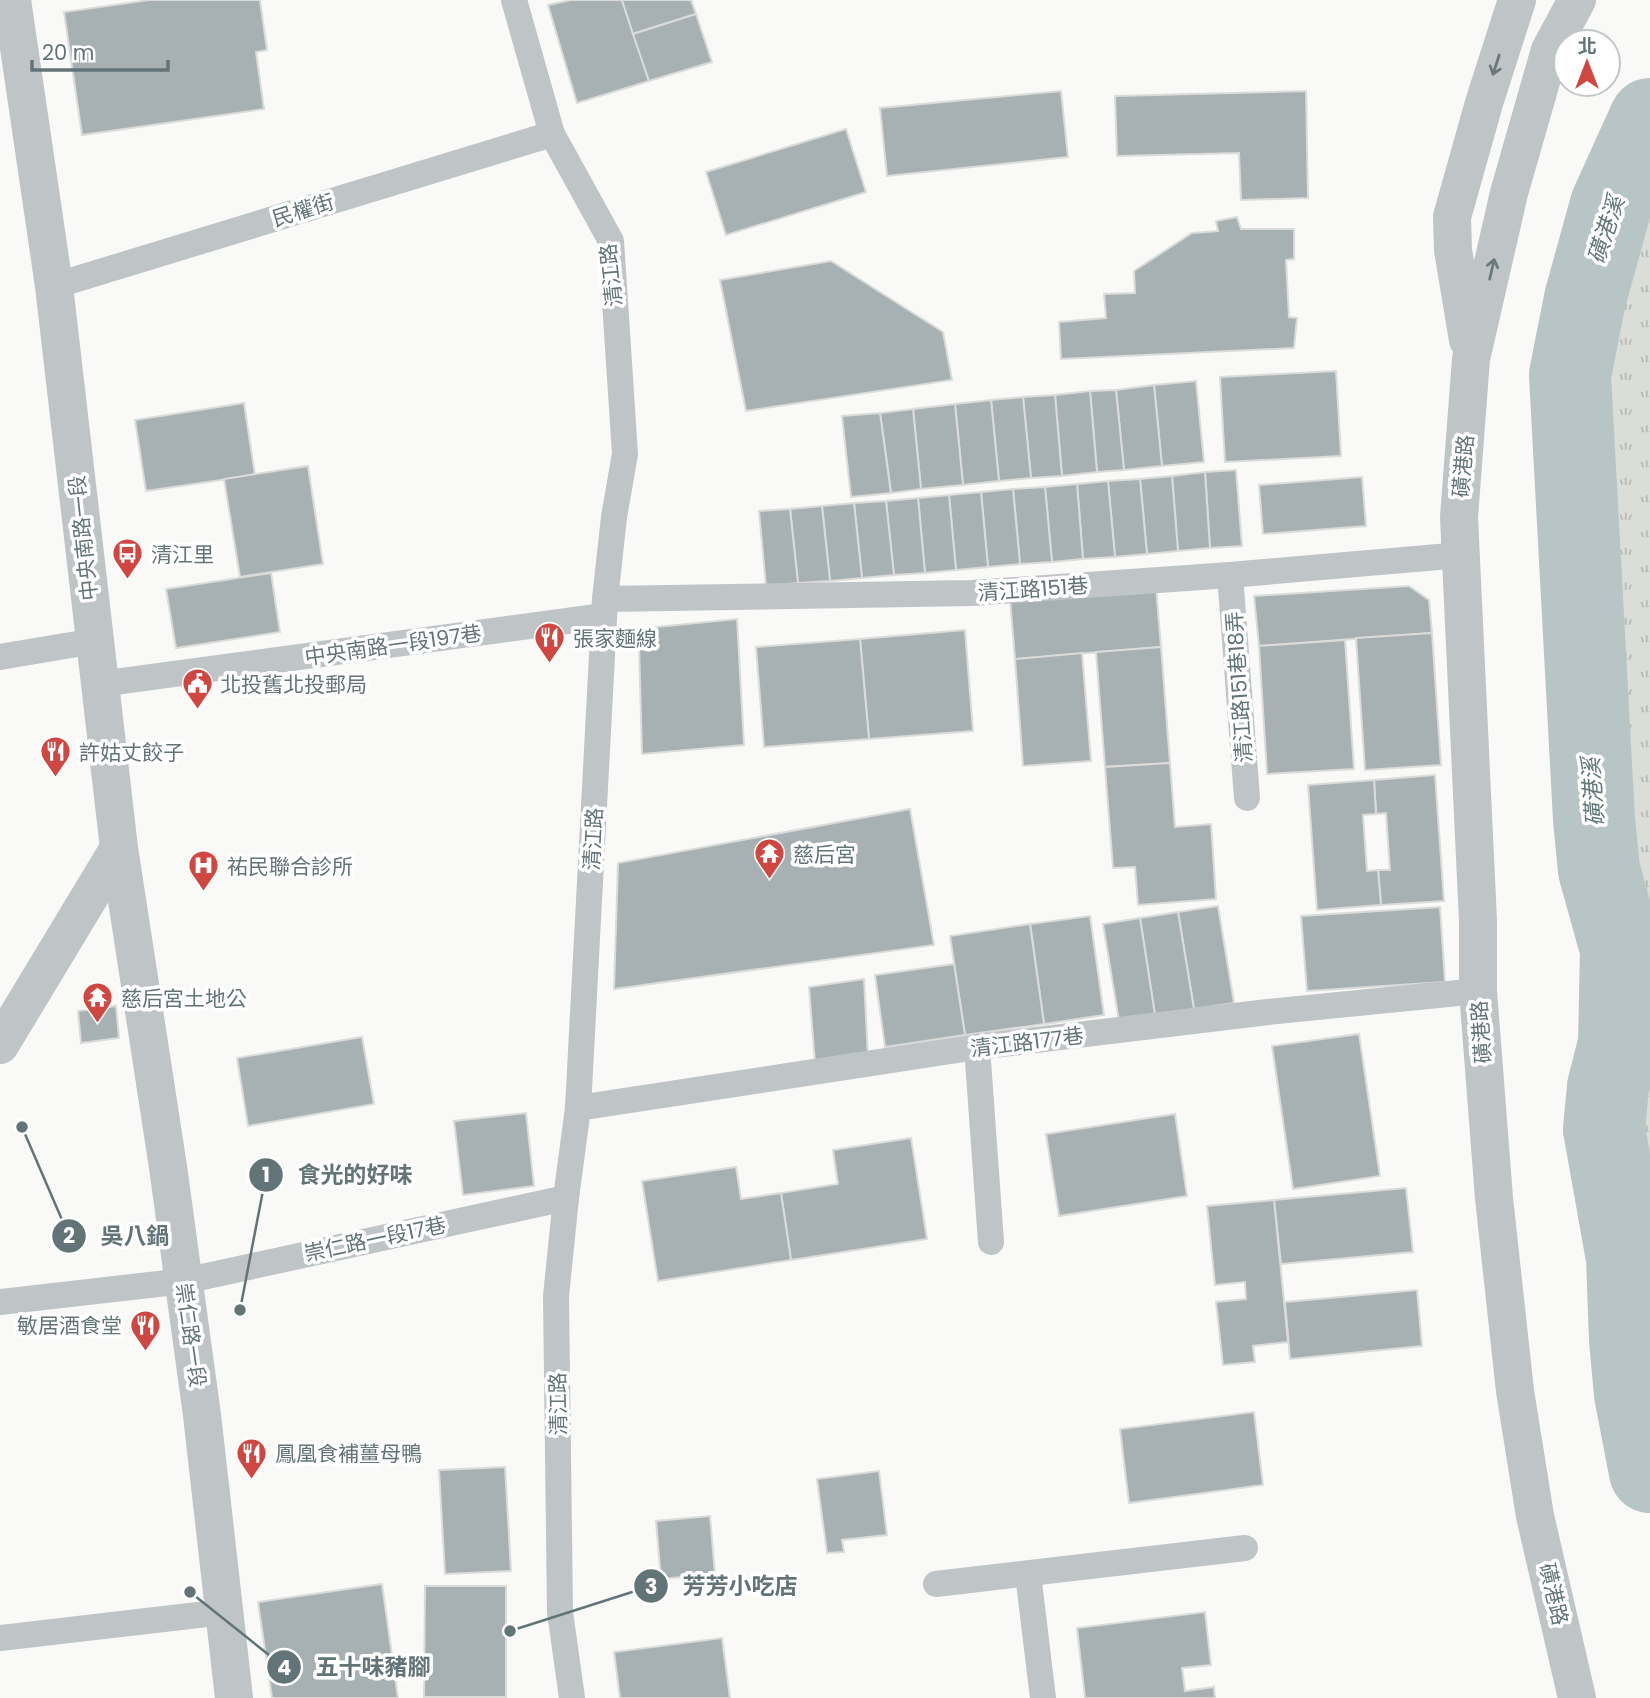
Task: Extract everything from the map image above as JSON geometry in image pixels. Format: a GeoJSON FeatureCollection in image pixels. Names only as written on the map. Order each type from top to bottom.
{"type":"FeatureCollection","features":[{"type":"Feature","properties":{"kind":"street","name":"中央南路一段"},"geometry":{"type":"LineString","coordinates":[[12,0],[54,286],[119,848]]}},
{"type":"Feature","properties":{"kind":"street","name":"磺港路"},"geometry":{"type":"LineString","coordinates":[[1471,359],[1453,250],[1452,217],[1517,0]]}},
{"type":"Feature","properties":{"kind":"street","name":"磺港路"},"geometry":{"type":"LineString","coordinates":[[1577,0],[1550,50],[1509,193],[1471,359],[1459,517],[1478,920],[1478,991],[1494,1198],[1515,1391],[1535,1516],[1577,1698]]}},
{"type":"Feature","properties":{"kind":"street"},"geometry":{"type":"LineString","coordinates":[[0,1045],[119,848]]}},
{"type":"Feature","properties":{"kind":"street","name":"崇仁路一段"},"geometry":{"type":"LineString","coordinates":[[119,848],[184,1281],[234,1698]]}},
{"type":"Feature","properties":{"kind":"lane","name":"清江路"},"geometry":{"type":"LineString","coordinates":[[514,0],[552,134],[611,241],[625,454],[614,517],[604,608],[578,1108],[556,1296],[560,1612],[569,1696]]}},
{"type":"Feature","properties":{"kind":"lane","name":"民權街"},"geometry":{"type":"LineString","coordinates":[[54,286],[552,134]]}},
{"type":"Feature","properties":{"kind":"lane","name":"清江路151巷"},"geometry":{"type":"LineString","coordinates":[[604,608],[972,593],[1461,555]]}},
{"type":"Feature","properties":{"kind":"lane","name":"清江路151巷18弄"},"geometry":{"type":"LineString","coordinates":[[1230,575],[1247,798]]}},
{"type":"Feature","properties":{"kind":"lane","name":"中央南路一段197巷"},"geometry":{"type":"LineString","coordinates":[[100,684],[604,608]]}},
{"type":"Feature","properties":{"kind":"lane"},"geometry":{"type":"LineString","coordinates":[[0,657],[95,641]]}},
{"type":"Feature","properties":{"kind":"lane","name":"清江路177巷"},"geometry":{"type":"LineString","coordinates":[[578,1108],[977,1047],[1268,1012],[1478,991]]}},
{"type":"Feature","properties":{"kind":"lane"},"geometry":{"type":"LineString","coordinates":[[977,1047],[991,1242]]}},
{"type":"Feature","properties":{"kind":"lane","name":"崇仁路一段17巷"},"geometry":{"type":"LineString","coordinates":[[0,1302],[184,1281],[566,1198]]}},
{"type":"Feature","properties":{"kind":"lane"},"geometry":{"type":"LineString","coordinates":[[936,1584],[1245,1548]]}},
{"type":"Feature","properties":{"kind":"lane"},"geometry":{"type":"LineString","coordinates":[[1028,1574],[1043,1698]]}},
{"type":"Feature","properties":{"kind":"lane"},"geometry":{"type":"LineString","coordinates":[[0,1638],[224,1612]]}},
{"type":"Feature","properties":{"kind":"green space"},"geometry":{"type":"Polygon","coordinates":[[[1650,175],[1650,972],[1648,952],[1620,848],[1588,393],[1611,281],[1628,227],[1650,175]]]}},
{"type":"Feature","properties":{"kind":"green space"},"geometry":{"type":"Polygon","coordinates":[[[1650,1005],[1650,1170],[1640,1121],[1642,1043],[1650,1005]]]}},
{"type":"Feature","properties":{"kind":"building"},"geometry":{"type":"Polygon","coordinates":[[[149,0],[260,0],[267,50],[256,52],[264,109],[82,135],[64,12],[149,0]]]}},
{"type":"Feature","properties":{"kind":"building"},"geometry":{"type":"Polygon","coordinates":[[[571,0],[622,0],[649,81],[577,103],[548,5],[571,0]]]}},
{"type":"Feature","properties":{"kind":"building"},"geometry":{"type":"Polygon","coordinates":[[[622,0],[691,0],[696,14],[633,34],[622,0]]]}},
{"type":"Feature","properties":{"kind":"building"},"geometry":{"type":"Polygon","coordinates":[[[696,14],[712,62],[649,81],[633,34],[696,14]]]}},
{"type":"Feature","properties":{"kind":"building"},"geometry":{"type":"Polygon","coordinates":[[[1061,91],[1068,157],[887,176],[880,108],[1061,91]]]}},
{"type":"Feature","properties":{"kind":"building"},"geometry":{"type":"Polygon","coordinates":[[[1306,91],[1308,198],[1241,200],[1239,153],[1117,156],[1115,96],[1306,91]]]}},
{"type":"Feature","properties":{"kind":"building"},"geometry":{"type":"Polygon","coordinates":[[[846,129],[866,192],[726,235],[706,172],[846,129]]]}},
{"type":"Feature","properties":{"kind":"building"},"geometry":{"type":"Polygon","coordinates":[[[1237,217],[1241,229],[1294,229],[1294,259],[1286,260],[1289,317],[1297,318],[1294,348],[1061,359],[1059,322],[1106,318],[1104,294],[1135,293],[1134,271],[1192,233],[1218,231],[1216,221],[1237,217]]]}},
{"type":"Feature","properties":{"kind":"building"},"geometry":{"type":"Polygon","coordinates":[[[831,261],[943,332],[952,380],[746,411],[720,280],[831,261]]]}},
{"type":"Feature","properties":{"kind":"building"},"geometry":{"type":"Polygon","coordinates":[[[1336,371],[1341,456],[1225,462],[1220,377],[1336,371]]]}},
{"type":"Feature","properties":{"kind":"building"},"geometry":{"type":"Polygon","coordinates":[[[1196,381],[1204,462],[1162,466],[1154,385],[1196,381]]]}},
{"type":"Feature","properties":{"kind":"building"},"geometry":{"type":"Polygon","coordinates":[[[1154,385],[1162,466],[1124,470],[1116,390],[1154,385]]]}},
{"type":"Feature","properties":{"kind":"building"},"geometry":{"type":"Polygon","coordinates":[[[1116,390],[1124,470],[1097,472],[1090,391],[1116,390]]]}},
{"type":"Feature","properties":{"kind":"building"},"geometry":{"type":"Polygon","coordinates":[[[1090,391],[1097,472],[1062,476],[1055,395],[1090,391]]]}},
{"type":"Feature","properties":{"kind":"building"},"geometry":{"type":"Polygon","coordinates":[[[1055,395],[1062,476],[1031,478],[1023,397],[1055,395]]]}},
{"type":"Feature","properties":{"kind":"building"},"geometry":{"type":"Polygon","coordinates":[[[1023,397],[1031,478],[999,481],[991,400],[1023,397]]]}},
{"type":"Feature","properties":{"kind":"building"},"geometry":{"type":"Polygon","coordinates":[[[991,400],[999,481],[963,485],[955,404],[991,400]]]}},
{"type":"Feature","properties":{"kind":"building"},"geometry":{"type":"Polygon","coordinates":[[[244,403],[255,475],[146,491],[135,420],[244,403]]]}},
{"type":"Feature","properties":{"kind":"building"},"geometry":{"type":"Polygon","coordinates":[[[955,404],[963,485],[921,489],[913,409],[955,404]]]}},
{"type":"Feature","properties":{"kind":"building"},"geometry":{"type":"Polygon","coordinates":[[[913,409],[921,489],[891,493],[880,413],[913,409]]]}},
{"type":"Feature","properties":{"kind":"building"},"geometry":{"type":"Polygon","coordinates":[[[880,413],[891,493],[851,497],[842,416],[880,413]]]}},
{"type":"Feature","properties":{"kind":"building"},"geometry":{"type":"Polygon","coordinates":[[[308,466],[323,564],[240,577],[224,479],[308,466]]]}},
{"type":"Feature","properties":{"kind":"building"},"geometry":{"type":"Polygon","coordinates":[[[1236,470],[1242,546],[1210,548],[1205,472],[1236,470]]]}},
{"type":"Feature","properties":{"kind":"building"},"geometry":{"type":"Polygon","coordinates":[[[1205,472],[1210,548],[1178,551],[1172,476],[1205,472]]]}},
{"type":"Feature","properties":{"kind":"building"},"geometry":{"type":"Polygon","coordinates":[[[1172,476],[1178,551],[1147,554],[1140,479],[1172,476]]]}},
{"type":"Feature","properties":{"kind":"building"},"geometry":{"type":"Polygon","coordinates":[[[1362,477],[1366,526],[1263,534],[1259,485],[1362,477]]]}},
{"type":"Feature","properties":{"kind":"building"},"geometry":{"type":"Polygon","coordinates":[[[1140,479],[1147,554],[1115,557],[1108,481],[1140,479]]]}},
{"type":"Feature","properties":{"kind":"building"},"geometry":{"type":"Polygon","coordinates":[[[1108,481],[1115,557],[1083,559],[1077,484],[1108,481]]]}},
{"type":"Feature","properties":{"kind":"building"},"geometry":{"type":"Polygon","coordinates":[[[1077,484],[1083,559],[1052,562],[1045,487],[1077,484]]]}},
{"type":"Feature","properties":{"kind":"building"},"geometry":{"type":"Polygon","coordinates":[[[1045,487],[1052,562],[1020,564],[1013,489],[1045,487]]]}},
{"type":"Feature","properties":{"kind":"building"},"geometry":{"type":"Polygon","coordinates":[[[1013,489],[1020,564],[988,567],[981,492],[1013,489]]]}},
{"type":"Feature","properties":{"kind":"building"},"geometry":{"type":"Polygon","coordinates":[[[981,492],[988,567],[956,570],[949,495],[981,492]]]}},
{"type":"Feature","properties":{"kind":"building"},"geometry":{"type":"Polygon","coordinates":[[[949,495],[956,570],[925,573],[918,498],[949,495]]]}},
{"type":"Feature","properties":{"kind":"building"},"geometry":{"type":"Polygon","coordinates":[[[918,498],[925,573],[894,575],[886,501],[918,498]]]}},
{"type":"Feature","properties":{"kind":"building"},"geometry":{"type":"Polygon","coordinates":[[[886,501],[894,575],[862,578],[854,503],[886,501]]]}},
{"type":"Feature","properties":{"kind":"building"},"geometry":{"type":"Polygon","coordinates":[[[854,503],[862,578],[830,581],[822,506],[854,503]]]}},
{"type":"Feature","properties":{"kind":"building"},"geometry":{"type":"Polygon","coordinates":[[[822,506],[830,581],[798,583],[790,509],[822,506]]]}},
{"type":"Feature","properties":{"kind":"building"},"geometry":{"type":"Polygon","coordinates":[[[790,509],[798,583],[766,586],[759,511],[790,509]]]}},
{"type":"Feature","properties":{"kind":"building"},"geometry":{"type":"Polygon","coordinates":[[[271,573],[280,632],[176,648],[166,589],[271,573]]]}},
{"type":"Feature","properties":{"kind":"building"},"geometry":{"type":"Polygon","coordinates":[[[1409,586],[1429,600],[1432,633],[1259,646],[1254,596],[1409,586]]]}},
{"type":"Feature","properties":{"kind":"building"},"geometry":{"type":"Polygon","coordinates":[[[1156,587],[1161,647],[1015,659],[1010,599],[1156,587]]]}},
{"type":"Feature","properties":{"kind":"building"},"geometry":{"type":"Polygon","coordinates":[[[737,619],[744,745],[642,754],[639,644],[656,627],[737,619]]]}},
{"type":"Feature","properties":{"kind":"building"},"geometry":{"type":"Polygon","coordinates":[[[965,630],[973,731],[869,739],[860,639],[965,630]]]}},
{"type":"Feature","properties":{"kind":"building"},"geometry":{"type":"Polygon","coordinates":[[[1432,633],[1441,765],[1365,770],[1356,638],[1432,633]]]}},
{"type":"Feature","properties":{"kind":"building"},"geometry":{"type":"Polygon","coordinates":[[[860,639],[869,739],[764,747],[756,647],[860,639]]]}},
{"type":"Feature","properties":{"kind":"building"},"geometry":{"type":"Polygon","coordinates":[[[1345,640],[1354,769],[1267,774],[1259,646],[1345,640]]]}},
{"type":"Feature","properties":{"kind":"building"},"geometry":{"type":"Polygon","coordinates":[[[1161,647],[1170,763],[1105,767],[1096,652],[1161,647]]]}},
{"type":"Feature","properties":{"kind":"building"},"geometry":{"type":"Polygon","coordinates":[[[1082,653],[1091,761],[1023,766],[1015,659],[1082,653]]]}},
{"type":"Feature","properties":{"kind":"building"},"geometry":{"type":"Polygon","coordinates":[[[1170,763],[1175,827],[1211,824],[1216,899],[1138,905],[1135,867],[1113,868],[1105,767],[1170,763]]]}},
{"type":"Feature","properties":{"kind":"building"},"geometry":{"type":"Polygon","coordinates":[[[1435,775],[1444,901],[1381,905],[1378,870],[1390,870],[1386,813],[1376,814],[1374,780],[1435,775]]]}},
{"type":"Feature","properties":{"kind":"building"},"geometry":{"type":"Polygon","coordinates":[[[1374,780],[1376,814],[1363,815],[1367,871],[1378,870],[1381,905],[1317,910],[1308,785],[1374,780]]]}},
{"type":"Feature","properties":{"kind":"building","name":"慈后宮"},"geometry":{"type":"Polygon","coordinates":[[[910,809],[934,945],[614,989],[618,863],[910,809]]]}},
{"type":"Feature","properties":{"kind":"building"},"geometry":{"type":"Polygon","coordinates":[[[1218,906],[1234,1003],[1194,1009],[1178,912],[1218,906]]]}},
{"type":"Feature","properties":{"kind":"building"},"geometry":{"type":"Polygon","coordinates":[[[1440,907],[1445,982],[1307,991],[1301,916],[1440,907]]]}},
{"type":"Feature","properties":{"kind":"building"},"geometry":{"type":"Polygon","coordinates":[[[1178,912],[1194,1009],[1155,1015],[1140,918],[1178,912]]]}},
{"type":"Feature","properties":{"kind":"building"},"geometry":{"type":"Polygon","coordinates":[[[1090,916],[1104,1015],[1044,1024],[1030,924],[1090,916]]]}},
{"type":"Feature","properties":{"kind":"building"},"geometry":{"type":"Polygon","coordinates":[[[1140,918],[1155,1015],[1119,1021],[1103,924],[1140,918]]]}},
{"type":"Feature","properties":{"kind":"building"},"geometry":{"type":"Polygon","coordinates":[[[1030,924],[1044,1024],[965,1035],[950,936],[1030,924]]]}},
{"type":"Feature","properties":{"kind":"building"},"geometry":{"type":"Polygon","coordinates":[[[954,964],[965,1035],[885,1047],[875,975],[954,964]]]}},
{"type":"Feature","properties":{"kind":"building"},"geometry":{"type":"Polygon","coordinates":[[[864,979],[868,1057],[815,1063],[809,987],[864,979]]]}},
{"type":"Feature","properties":{"kind":"building","name":"慈后宮土地公"},"geometry":{"type":"Polygon","coordinates":[[[116,1006],[119,1038],[81,1043],[78,1011],[116,1006]]]}},
{"type":"Feature","properties":{"kind":"building"},"geometry":{"type":"Polygon","coordinates":[[[1359,1034],[1380,1176],[1293,1189],[1272,1046],[1359,1034]]]}},
{"type":"Feature","properties":{"kind":"building"},"geometry":{"type":"Polygon","coordinates":[[[362,1037],[374,1104],[248,1126],[237,1058],[362,1037]]]}},
{"type":"Feature","properties":{"kind":"building"},"geometry":{"type":"Polygon","coordinates":[[[526,1113],[534,1186],[463,1195],[454,1121],[526,1113]]]}},
{"type":"Feature","properties":{"kind":"building"},"geometry":{"type":"Polygon","coordinates":[[[1175,1114],[1187,1196],[1059,1216],[1046,1134],[1175,1114]]]}},
{"type":"Feature","properties":{"kind":"building"},"geometry":{"type":"Polygon","coordinates":[[[911,1138],[927,1239],[791,1260],[781,1193],[838,1184],[833,1150],[911,1138]]]}},
{"type":"Feature","properties":{"kind":"building"},"geometry":{"type":"Polygon","coordinates":[[[736,1167],[741,1199],[781,1193],[791,1260],[658,1281],[642,1181],[736,1167]]]}},
{"type":"Feature","properties":{"kind":"building"},"geometry":{"type":"Polygon","coordinates":[[[1406,1188],[1413,1252],[1281,1264],[1274,1200],[1406,1188]]]}},
{"type":"Feature","properties":{"kind":"building"},"geometry":{"type":"Polygon","coordinates":[[[1274,1200],[1288,1342],[1253,1346],[1255,1362],[1223,1365],[1216,1302],[1246,1299],[1245,1282],[1215,1285],[1207,1206],[1274,1200]]]}},
{"type":"Feature","properties":{"kind":"building"},"geometry":{"type":"Polygon","coordinates":[[[1417,1290],[1422,1346],[1290,1359],[1285,1302],[1417,1290]]]}},
{"type":"Feature","properties":{"kind":"building"},"geometry":{"type":"Polygon","coordinates":[[[1254,1412],[1263,1485],[1129,1503],[1120,1429],[1254,1412]]]}},
{"type":"Feature","properties":{"kind":"building"},"geometry":{"type":"Polygon","coordinates":[[[505,1467],[511,1571],[445,1574],[439,1470],[505,1467]]]}},
{"type":"Feature","properties":{"kind":"building"},"geometry":{"type":"Polygon","coordinates":[[[879,1471],[887,1535],[842,1540],[844,1552],[827,1553],[817,1479],[879,1471]]]}},
{"type":"Feature","properties":{"kind":"building"},"geometry":{"type":"Polygon","coordinates":[[[710,1516],[715,1574],[661,1579],[656,1521],[710,1516]]]}},
{"type":"Feature","properties":{"kind":"building"},"geometry":{"type":"Polygon","coordinates":[[[382,1584],[398,1698],[272,1698],[258,1602],[382,1584]]]}},
{"type":"Feature","properties":{"kind":"building"},"geometry":{"type":"Polygon","coordinates":[[[425,1586],[506,1586],[506,1697],[424,1697],[425,1586]]]}},
{"type":"Feature","properties":{"kind":"building"},"geometry":{"type":"Polygon","coordinates":[[[1205,1612],[1211,1665],[1182,1668],[1185,1691],[1214,1687],[1215,1698],[1085,1698],[1077,1628],[1205,1612]]]}},
{"type":"Feature","properties":{"kind":"building"},"geometry":{"type":"Polygon","coordinates":[[[722,1638],[730,1698],[620,1698],[614,1652],[722,1638]]]}},
{"type":"Feature","properties":{"kind":"waterway","name":"磺港溪"},"geometry":{"type":"LineString","coordinates":[[1650,119],[1611,205],[1585,299],[1570,375],[1594,819],[1599,870],[1621,949],[1619,1044],[1608,1087],[1604,1129],[1627,1258],[1635,1394],[1650,1472]]}},
{"type":"Feature","properties":{"kind":"place","name":"清江里"},"geometry":{"type":"Point","coordinates":[128,581]}},
{"type":"Feature","properties":{"kind":"place","name":"張家麵線"},"geometry":{"type":"Point","coordinates":[550,665]}},
{"type":"Feature","properties":{"kind":"place","name":"北投舊北投郵局"},"geometry":{"type":"Point","coordinates":[197,711]}},
{"type":"Feature","properties":{"kind":"place","name":"許姑丈餃子"},"geometry":{"type":"Point","coordinates":[56,779]}},
{"type":"Feature","properties":{"kind":"place","name":"慈后宮"},"geometry":{"type":"Point","coordinates":[770,881]}},
{"type":"Feature","properties":{"kind":"place","name":"祐民聯合診所"},"geometry":{"type":"Point","coordinates":[204,893]}},
{"type":"Feature","properties":{"kind":"place","name":"慈后宮土地公"},"geometry":{"type":"Point","coordinates":[98,1025]}},
{"type":"Feature","properties":{"kind":"place","name":"吳八鍋"},"geometry":{"type":"Point","coordinates":[22,1127]}},
{"type":"Feature","properties":{"kind":"place","name":"食光的好味"},"geometry":{"type":"Point","coordinates":[240,1310]}},
{"type":"Feature","properties":{"kind":"place","name":"敏居酒食堂"},"geometry":{"type":"Point","coordinates":[145,1352]}},
{"type":"Feature","properties":{"kind":"place","name":"鳳凰食補薑母鴨"},"geometry":{"type":"Point","coordinates":[252,1480]}},
{"type":"Feature","properties":{"kind":"place","name":"五十味豬腳"},"geometry":{"type":"Point","coordinates":[190,1592]}},
{"type":"Feature","properties":{"kind":"place","name":"芳芳小吃店"},"geometry":{"type":"Point","coordinates":[510,1631]}}]}
